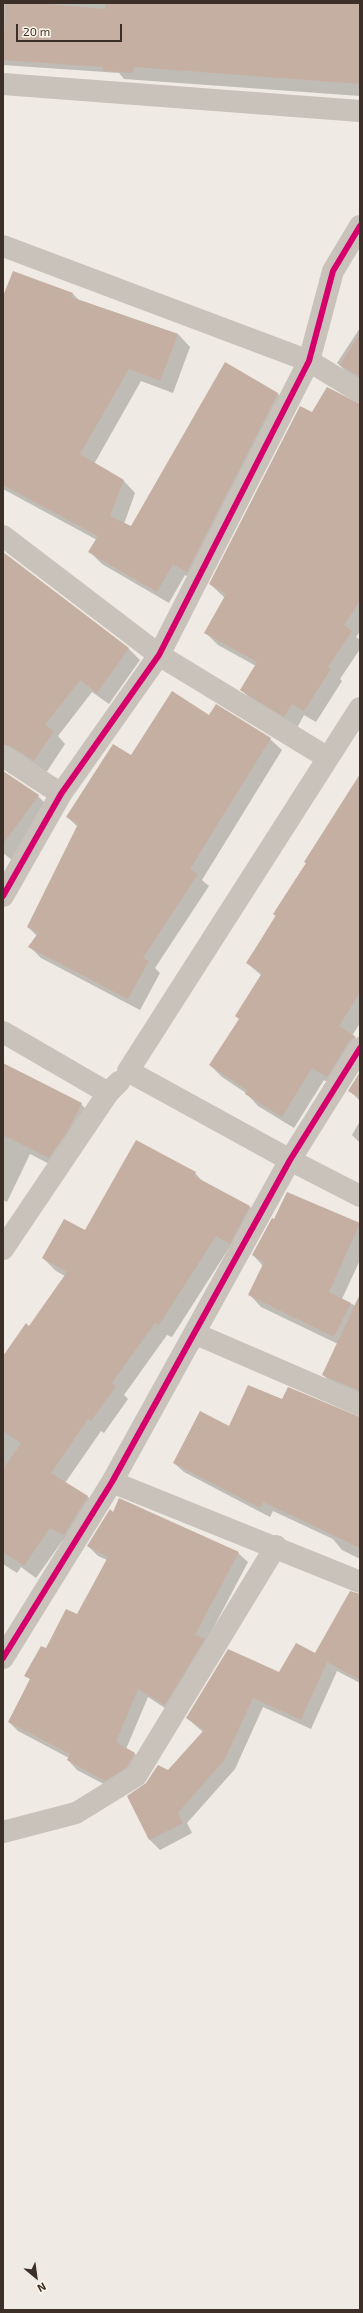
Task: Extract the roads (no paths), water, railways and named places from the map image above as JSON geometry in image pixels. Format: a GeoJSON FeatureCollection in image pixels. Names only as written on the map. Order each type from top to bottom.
{"type":"FeatureCollection","features":[{"type":"Feature","properties":{"kind":"street"},"geometry":{"type":"LineString","coordinates":[[3,84],[360,111]]}},
{"type":"Feature","properties":{"kind":"street"},"geometry":{"type":"LineString","coordinates":[[3,896],[61,794],[159,655],[309,361],[333,271],[360,226]]}},
{"type":"Feature","properties":{"kind":"street"},"geometry":{"type":"LineString","coordinates":[[3,246],[309,361],[360,392]]}},
{"type":"Feature","properties":{"kind":"street"},"geometry":{"type":"LineString","coordinates":[[3,536],[159,655],[328,758]]}},
{"type":"Feature","properties":{"kind":"street"},"geometry":{"type":"LineString","coordinates":[[3,1249],[12,1220],[108,1093],[128,1071],[360,708]]}},
{"type":"Feature","properties":{"kind":"street"},"geometry":{"type":"LineString","coordinates":[[3,756],[61,794]]}},
{"type":"Feature","properties":{"kind":"street"},"geometry":{"type":"LineString","coordinates":[[3,1032],[108,1093]]}},
{"type":"Feature","properties":{"kind":"street"},"geometry":{"type":"LineString","coordinates":[[3,1658],[112,1482],[290,1160],[360,1048]]}},
{"type":"Feature","properties":{"kind":"street"},"geometry":{"type":"LineString","coordinates":[[128,1071],[290,1160],[360,1196]]}},
{"type":"Feature","properties":{"kind":"street"},"geometry":{"type":"LineString","coordinates":[[194,1336],[203,1337],[360,1405]]}},
{"type":"Feature","properties":{"kind":"street"},"geometry":{"type":"LineString","coordinates":[[112,1482],[276,1546],[360,1582]]}},
{"type":"Feature","properties":{"kind":"street"},"geometry":{"type":"LineString","coordinates":[[3,1832],[76,1813],[136,1776],[276,1546]]}}]}
